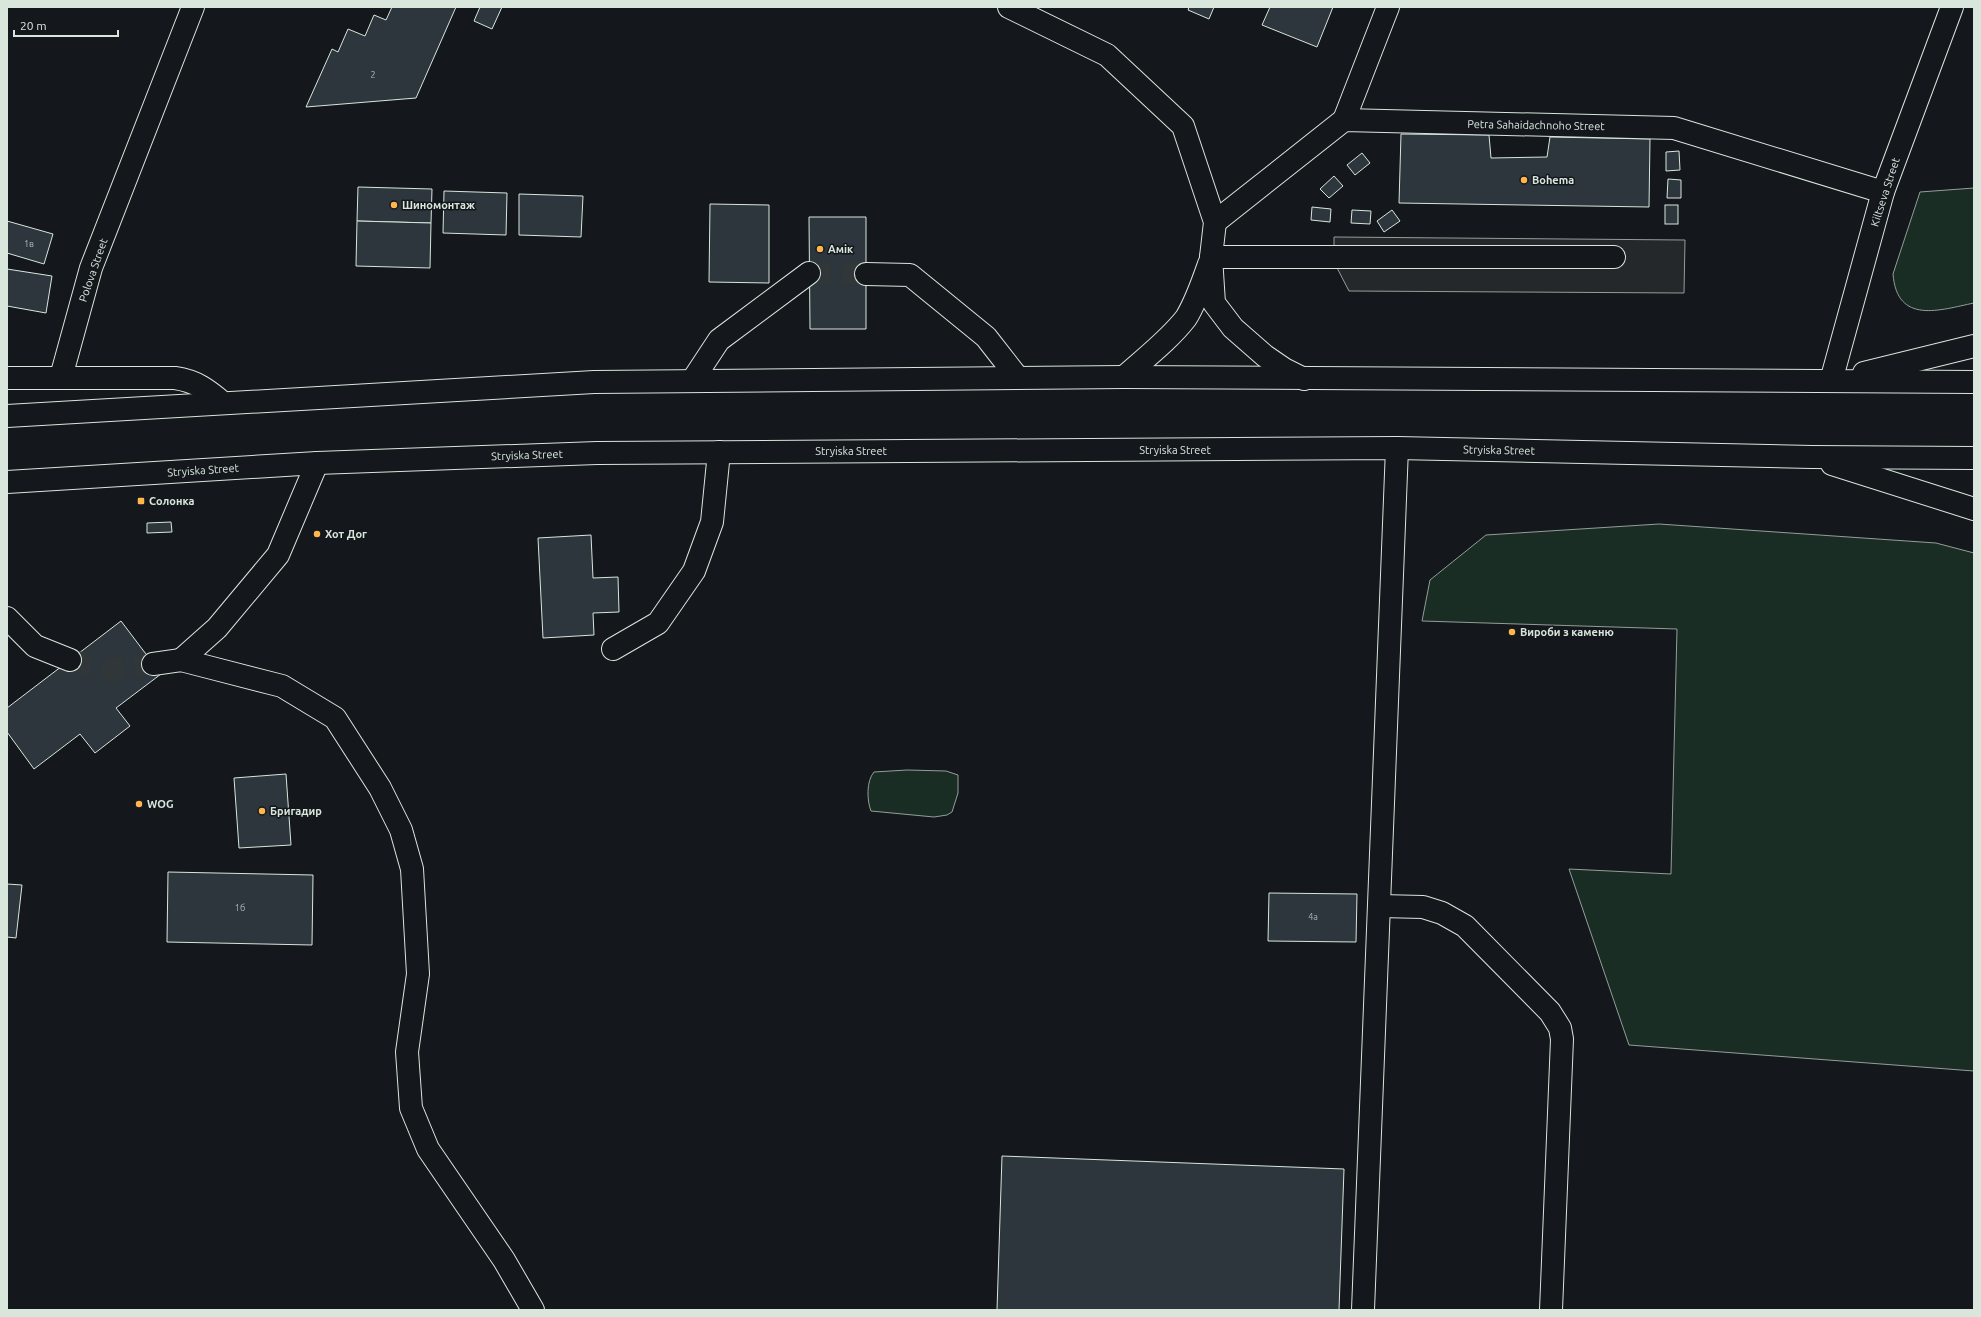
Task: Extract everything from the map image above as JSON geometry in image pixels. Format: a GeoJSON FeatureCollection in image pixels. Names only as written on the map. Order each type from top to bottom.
{"type":"FeatureCollection","features":[{"type":"Feature","properties":{"kind":"main road","name":"Polova Street"},"geometry":{"type":"LineString","coordinates":[[61,377],[92,268],[193,7]]}},
{"type":"Feature","properties":{"kind":"main road"},"geometry":{"type":"LineString","coordinates":[[1009,7],[1107,55],[1183,126],[1215,222],[1211,257],[1214,303],[1234,328],[1284,369],[1304,379]]}},
{"type":"Feature","properties":{"kind":"main road"},"geometry":{"type":"LineString","coordinates":[[1215,222],[1344,120],[1388,7]]}},
{"type":"Feature","properties":{"kind":"main road","name":"Kiltseva Street"},"geometry":{"type":"LineString","coordinates":[[1832,381],[1883,192],[1952,7]]}},
{"type":"Feature","properties":{"kind":"main road","name":"Petra Sahaidachnoho Street"},"geometry":{"type":"LineString","coordinates":[[1344,120],[1674,128],[1883,192]]}},
{"type":"Feature","properties":{"kind":"main road"},"geometry":{"type":"LineString","coordinates":[[1211,257],[1614,257]]}},
{"type":"Feature","properties":{"kind":"main road"},"geometry":{"type":"LineString","coordinates":[[1124,377],[1156,348],[1186,317],[1201,285],[1211,257]]}},
{"type":"Feature","properties":{"kind":"main road"},"geometry":{"type":"LineString","coordinates":[[692,381],[719,340],[809,273]]}},
{"type":"Feature","properties":{"kind":"main road"},"geometry":{"type":"LineString","coordinates":[[866,274],[910,275],[986,337],[1018,378]]}},
{"type":"Feature","properties":{"kind":"main road"},"geometry":{"type":"LineString","coordinates":[[1832,381],[1974,346]]}},
{"type":"Feature","properties":{"kind":"main road"},"geometry":{"type":"LineString","coordinates":[[7,416],[594,382],[1124,377],[1692,382],[1974,382]]}},
{"type":"Feature","properties":{"kind":"main road"},"geometry":{"type":"LineString","coordinates":[[7,378],[175,378],[189,380],[204,388],[223,404]]}},
{"type":"Feature","properties":{"kind":"main road"},"geometry":{"type":"LineString","coordinates":[[1363,1310],[1397,448]]}},
{"type":"Feature","properties":{"kind":"main road","name":"Stryiska Street"},"geometry":{"type":"LineString","coordinates":[[7,482],[318,463],[597,453],[1397,448],[1696,455],[1974,458]]}},
{"type":"Feature","properties":{"kind":"main road"},"geometry":{"type":"LineString","coordinates":[[613,649],[658,623],[694,571],[712,522],[719,452]]}},
{"type":"Feature","properties":{"kind":"main road"},"geometry":{"type":"LineString","coordinates":[[1812,457],[1974,509]]}},
{"type":"Feature","properties":{"kind":"main road"},"geometry":{"type":"LineString","coordinates":[[181,660],[217,628],[278,555],[318,463]]}},
{"type":"Feature","properties":{"kind":"main road"},"geometry":{"type":"LineString","coordinates":[[7,618],[35,646],[70,660]]}},
{"type":"Feature","properties":{"kind":"main road"},"geometry":{"type":"LineString","coordinates":[[153,664],[181,660],[282,686],[335,718],[380,788],[401,830],[412,869],[418,974],[408,1052],[410,1108],[428,1149],[504,1260],[533,1310]]}},
{"type":"Feature","properties":{"kind":"main road"},"geometry":{"type":"LineString","coordinates":[[1380,906],[1423,907],[1442,913],[1465,926],[1531,991],[1550,1012],[1560,1028],[1562,1039],[1551,1310]]}},
{"type":"Feature","properties":{"kind":"green space"},"geometry":{"type":"Polygon","coordinates":[[[1974,188],[1974,303],[1948,309],[1934,310],[1922,310],[1911,307],[1903,301],[1896,290],[1893,274],[1920,192],[1974,188]]]}},
{"type":"Feature","properties":{"kind":"green space"},"geometry":{"type":"Polygon","coordinates":[[[1659,524],[1936,543],[1974,553],[1974,1071],[1629,1045],[1569,869],[1671,874],[1677,629],[1422,621],[1430,580],[1486,535],[1659,524]]]}},
{"type":"Feature","properties":{"kind":"green space"},"geometry":{"type":"Polygon","coordinates":[[[907,770],[946,771],[958,775],[958,793],[952,812],[947,815],[934,817],[871,811],[868,786],[874,772],[907,770]]]}},
{"type":"Feature","properties":{"kind":"shaded area"},"geometry":{"type":"Polygon","coordinates":[[[1334,237],[1685,240],[1684,293],[1349,291],[1334,262],[1334,237]]]}},
{"type":"Feature","properties":{"kind":"building"},"geometry":{"type":"Polygon","coordinates":[[[392,7],[456,7],[416,98],[306,107],[332,49],[338,52],[348,29],[365,36],[374,15],[386,20],[392,7]]]}},
{"type":"Feature","properties":{"kind":"building"},"geometry":{"type":"Polygon","coordinates":[[[480,7],[502,7],[492,29],[474,21],[480,7]]]}},
{"type":"Feature","properties":{"kind":"building"},"geometry":{"type":"Polygon","coordinates":[[[1189,7],[1214,7],[1209,19],[1188,10],[1189,7]]]}},
{"type":"Feature","properties":{"kind":"building"},"geometry":{"type":"Polygon","coordinates":[[[1270,7],[1333,7],[1317,47],[1262,25],[1270,7]]]}},
{"type":"Feature","properties":{"kind":"building","name":"Bohema"},"geometry":{"type":"Polygon","coordinates":[[[1401,134],[1489,135],[1491,158],[1547,157],[1550,137],[1650,139],[1649,207],[1399,203],[1401,134]]]}},
{"type":"Feature","properties":{"kind":"building"},"geometry":{"type":"Polygon","coordinates":[[[1679,151],[1680,170],[1666,171],[1666,152],[1679,151]]]}},
{"type":"Feature","properties":{"kind":"building"},"geometry":{"type":"Polygon","coordinates":[[[1362,153],[1370,163],[1355,175],[1347,165],[1362,153]]]}},
{"type":"Feature","properties":{"kind":"building"},"geometry":{"type":"Polygon","coordinates":[[[1334,176],[1343,186],[1329,198],[1320,189],[1334,176]]]}},
{"type":"Feature","properties":{"kind":"building"},"geometry":{"type":"Polygon","coordinates":[[[1668,179],[1681,180],[1681,198],[1667,198],[1668,179]]]}},
{"type":"Feature","properties":{"kind":"building","name":"Шиномонтаж"},"geometry":{"type":"Polygon","coordinates":[[[358,187],[432,189],[431,223],[357,221],[358,187]]]}},
{"type":"Feature","properties":{"kind":"building"},"geometry":{"type":"Polygon","coordinates":[[[444,191],[507,193],[506,235],[443,233],[444,191]]]}},
{"type":"Feature","properties":{"kind":"building"},"geometry":{"type":"Polygon","coordinates":[[[519,194],[583,196],[581,237],[519,235],[519,194]]]}},
{"type":"Feature","properties":{"kind":"building"},"geometry":{"type":"Polygon","coordinates":[[[710,204],[769,205],[769,283],[709,282],[710,204]]]}},
{"type":"Feature","properties":{"kind":"building"},"geometry":{"type":"Polygon","coordinates":[[[1665,205],[1678,205],[1678,224],[1665,224],[1665,205]]]}},
{"type":"Feature","properties":{"kind":"building"},"geometry":{"type":"Polygon","coordinates":[[[1312,207],[1331,209],[1330,222],[1311,220],[1312,207]]]}},
{"type":"Feature","properties":{"kind":"building"},"geometry":{"type":"Polygon","coordinates":[[[1352,210],[1371,211],[1370,224],[1351,223],[1352,210]]]}},
{"type":"Feature","properties":{"kind":"building"},"geometry":{"type":"Polygon","coordinates":[[[1392,210],[1400,221],[1384,232],[1377,221],[1392,210]]]}},
{"type":"Feature","properties":{"kind":"building"},"geometry":{"type":"Polygon","coordinates":[[[809,217],[866,217],[866,329],[810,329],[809,217]]]}},
{"type":"Feature","properties":{"kind":"building"},"geometry":{"type":"Polygon","coordinates":[[[7,221],[53,234],[44,264],[7,253],[7,221]]]}},
{"type":"Feature","properties":{"kind":"building"},"geometry":{"type":"Polygon","coordinates":[[[357,221],[431,223],[430,268],[356,266],[357,221]]]}},
{"type":"Feature","properties":{"kind":"building"},"geometry":{"type":"Polygon","coordinates":[[[7,269],[52,276],[46,313],[7,306],[7,269]]]}},
{"type":"Feature","properties":{"kind":"building"},"geometry":{"type":"Polygon","coordinates":[[[171,522],[172,532],[147,533],[147,523],[171,522]]]}},
{"type":"Feature","properties":{"kind":"building"},"geometry":{"type":"Polygon","coordinates":[[[591,535],[593,578],[618,577],[619,612],[593,613],[594,635],[543,638],[538,538],[591,535]]]}},
{"type":"Feature","properties":{"kind":"building"},"geometry":{"type":"Polygon","coordinates":[[[121,621],[161,674],[116,708],[130,726],[95,753],[80,734],[34,769],[7,732],[7,708],[121,621]]]}},
{"type":"Feature","properties":{"kind":"building","name":"Бригадир"},"geometry":{"type":"Polygon","coordinates":[[[286,774],[291,845],[239,848],[234,778],[286,774]]]}},
{"type":"Feature","properties":{"kind":"building"},"geometry":{"type":"Polygon","coordinates":[[[168,872],[313,875],[312,945],[167,942],[168,872]]]}},
{"type":"Feature","properties":{"kind":"building"},"geometry":{"type":"Polygon","coordinates":[[[7,884],[22,885],[16,938],[7,937],[7,884]]]}},
{"type":"Feature","properties":{"kind":"building"},"geometry":{"type":"Polygon","coordinates":[[[1269,893],[1357,894],[1356,942],[1268,941],[1269,893]]]}},
{"type":"Feature","properties":{"kind":"building"},"geometry":{"type":"Polygon","coordinates":[[[1002,1156],[1344,1169],[1339,1310],[997,1310],[1002,1156]]]}},
{"type":"Feature","properties":{"kind":"tunnel"},"geometry":{"type":"LineString","coordinates":[[809,273],[866,274]]}},
{"type":"Feature","properties":{"kind":"tunnel"},"geometry":{"type":"LineString","coordinates":[[70,660],[106,670],[153,664]]}},
{"type":"Feature","properties":{"kind":"place","name":"Bohema"},"geometry":{"type":"Point","coordinates":[1524,180]}},
{"type":"Feature","properties":{"kind":"place","name":"Шиномонтаж"},"geometry":{"type":"Point","coordinates":[394,205]}},
{"type":"Feature","properties":{"kind":"place","name":"Амік"},"geometry":{"type":"Point","coordinates":[820,249]}},
{"type":"Feature","properties":{"kind":"place","name":"Солонка"},"geometry":{"type":"Point","coordinates":[141,501]}},
{"type":"Feature","properties":{"kind":"place","name":"Хот Дог"},"geometry":{"type":"Point","coordinates":[317,534]}},
{"type":"Feature","properties":{"kind":"place","name":"Вироби з каменю"},"geometry":{"type":"Point","coordinates":[1512,632]}},
{"type":"Feature","properties":{"kind":"place","name":"WOG"},"geometry":{"type":"Point","coordinates":[139,804]}},
{"type":"Feature","properties":{"kind":"place","name":"Бригадир"},"geometry":{"type":"Point","coordinates":[262,811]}}]}
